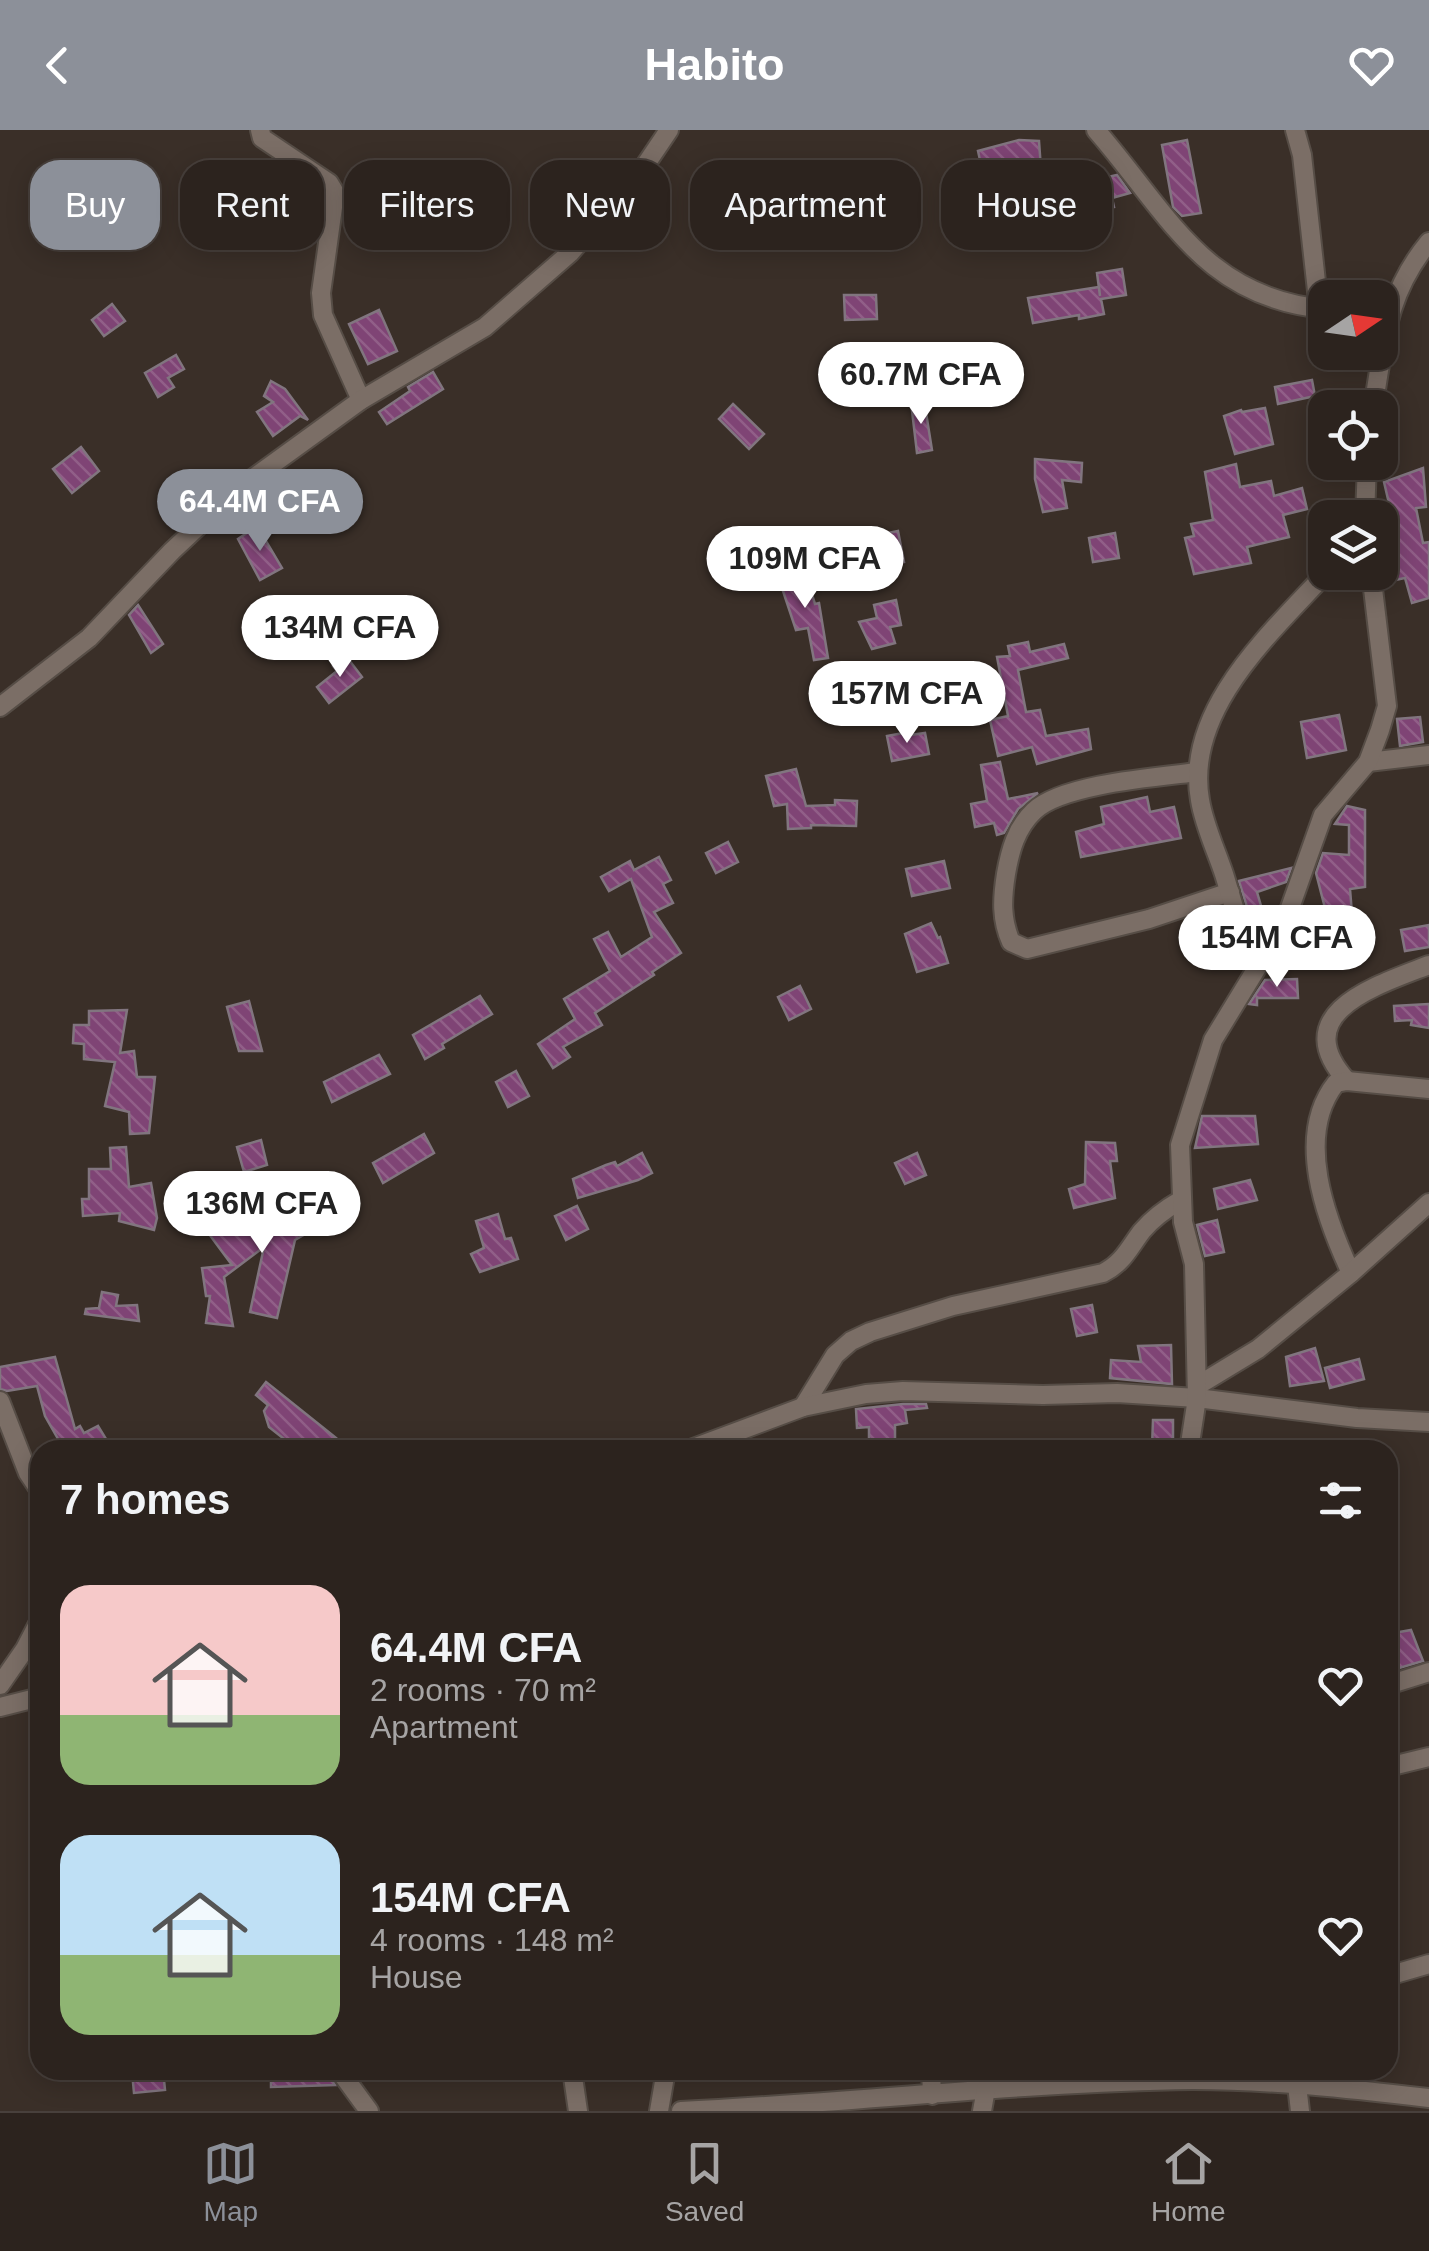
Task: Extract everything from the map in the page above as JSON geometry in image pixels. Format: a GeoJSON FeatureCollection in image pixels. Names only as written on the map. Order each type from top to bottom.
{"type":"FeatureCollection","features":[{"type":"Feature","properties":{"kind":"street"},"geometry":{"type":"LineString","coordinates":[[260,130],[262,138],[329,183],[335,192],[320,293],[323,315],[361,400]]}},
{"type":"Feature","properties":{"kind":"street"},"geometry":{"type":"LineString","coordinates":[[0,707],[89,638],[237,490],[361,400],[485,327],[570,252],[640,173],[669,130]]}},
{"type":"Feature","properties":{"kind":"street"},"geometry":{"type":"LineString","coordinates":[[1096,130],[1205,262],[1238,285],[1274,299],[1308,306]]}},
{"type":"Feature","properties":{"kind":"street"},"geometry":{"type":"LineString","coordinates":[[1295,130],[1302,155],[1318,280]]}},
{"type":"Feature","properties":{"kind":"street"},"geometry":{"type":"LineString","coordinates":[[1398,289],[1414,259],[1429,242]]}},
{"type":"Feature","properties":{"kind":"street"},"geometry":{"type":"LineString","coordinates":[[1255,969],[1240,933],[1200,801],[1200,748],[1209,719],[1229,684],[1311,590]]}},
{"type":"Feature","properties":{"kind":"street"},"geometry":{"type":"LineString","coordinates":[[1190,1440],[1197,1392],[1194,1264],[1181,1200],[1180,1145],[1213,1040],[1285,922],[1324,815],[1368,762],[1387,706],[1373,590]]}},
{"type":"Feature","properties":{"kind":"street"},"geometry":{"type":"LineString","coordinates":[[1368,762],[1429,754]]}},
{"type":"Feature","properties":{"kind":"street"},"geometry":{"type":"LineString","coordinates":[[1198,772],[1081,790],[1053,798],[1034,810],[1019,830],[1010,855],[1003,922],[1012,942],[1027,949],[1148,919],[1230,892]]}},
{"type":"Feature","properties":{"kind":"street"},"geometry":{"type":"LineString","coordinates":[[1347,1081],[1335,1068],[1324,1041],[1330,1019],[1369,991],[1429,965]]}},
{"type":"Feature","properties":{"kind":"street"},"geometry":{"type":"LineString","coordinates":[[1350,1274],[1324,1202],[1316,1134],[1322,1108],[1336,1083],[1347,1081],[1429,1089]]}},
{"type":"Feature","properties":{"kind":"street"},"geometry":{"type":"LineString","coordinates":[[803,1406],[836,1356],[851,1341],[900,1321],[953,1306],[1103,1273],[1116,1266],[1142,1232],[1181,1200]]}},
{"type":"Feature","properties":{"kind":"street"},"geometry":{"type":"LineString","coordinates":[[1197,1392],[1258,1349],[1429,1203]]}},
{"type":"Feature","properties":{"kind":"street"},"geometry":{"type":"LineString","coordinates":[[714,1440],[803,1406],[866,1394],[917,1390],[1043,1395],[1197,1392],[1285,1411],[1429,1422]]}},
{"type":"Feature","properties":{"kind":"street"},"geometry":{"type":"LineString","coordinates":[[0,1402],[30,1476]]}},
{"type":"Feature","properties":{"kind":"street"},"geometry":{"type":"LineString","coordinates":[[0,1686],[30,1639]]}},
{"type":"Feature","properties":{"kind":"street"},"geometry":{"type":"LineString","coordinates":[[1398,1682],[1429,1672]]}},
{"type":"Feature","properties":{"kind":"street"},"geometry":{"type":"LineString","coordinates":[[0,1707],[30,1700]]}},
{"type":"Feature","properties":{"kind":"street"},"geometry":{"type":"LineString","coordinates":[[1398,1765],[1429,1757]]}},
{"type":"Feature","properties":{"kind":"street"},"geometry":{"type":"LineString","coordinates":[[1398,1973],[1429,1964]]}},
{"type":"Feature","properties":{"kind":"street"},"geometry":{"type":"LineString","coordinates":[[346,2080],[369,2111]]}},
{"type":"Feature","properties":{"kind":"street"},"geometry":{"type":"LineString","coordinates":[[573,2080],[578,2111]]}},
{"type":"Feature","properties":{"kind":"street"},"geometry":{"type":"LineString","coordinates":[[659,2111],[664,2080]]}},
{"type":"Feature","properties":{"kind":"street"},"geometry":{"type":"LineString","coordinates":[[931,2080],[932,2095]]}},
{"type":"Feature","properties":{"kind":"street"},"geometry":{"type":"LineString","coordinates":[[982,2111],[992,2080]]}},
{"type":"Feature","properties":{"kind":"street"},"geometry":{"type":"LineString","coordinates":[[681,2111],[1127,2080]]}},
{"type":"Feature","properties":{"kind":"street"},"geometry":{"type":"LineString","coordinates":[[1253,2080],[1429,2098]]}},
{"type":"Feature","properties":{"kind":"street"},"geometry":{"type":"LineString","coordinates":[[1298,2084],[1300,2111]]}},
{"type":"Feature","properties":{"kind":"building"},"geometry":{"type":"Polygon","coordinates":[[[1019,140],[1039,141],[1040,160],[980,160],[978,151],[1019,140]]]}},
{"type":"Feature","properties":{"kind":"building"},"geometry":{"type":"Polygon","coordinates":[[[1187,140],[1201,213],[1182,216],[1173,207],[1162,145],[1187,140]]]}},
{"type":"Feature","properties":{"kind":"building"},"geometry":{"type":"Polygon","coordinates":[[[1117,175],[1130,193],[1112,198],[1112,176],[1117,175]]]}},
{"type":"Feature","properties":{"kind":"building"},"geometry":{"type":"Polygon","coordinates":[[[1122,269],[1126,295],[1101,299],[1104,314],[1033,323],[1028,298],[1099,287],[1097,273],[1122,269]]]}},
{"type":"Feature","properties":{"kind":"building"},"geometry":{"type":"Polygon","coordinates":[[[844,295],[876,295],[877,319],[845,320],[844,295]]]}},
{"type":"Feature","properties":{"kind":"building"},"geometry":{"type":"Polygon","coordinates":[[[112,304],[125,321],[104,336],[92,320],[112,304]]]}},
{"type":"Feature","properties":{"kind":"building"},"geometry":{"type":"Polygon","coordinates":[[[379,310],[397,351],[368,364],[349,324],[379,310]]]}},
{"type":"Feature","properties":{"kind":"building"},"geometry":{"type":"Polygon","coordinates":[[[176,355],[184,369],[168,378],[174,387],[158,397],[145,373],[176,355]]]}},
{"type":"Feature","properties":{"kind":"building"},"geometry":{"type":"Polygon","coordinates":[[[433,372],[443,389],[387,424],[379,412],[433,372]]]}},
{"type":"Feature","properties":{"kind":"building"},"geometry":{"type":"Polygon","coordinates":[[[1312,380],[1314,390],[1308,390],[1308,398],[1278,404],[1275,387],[1312,380]]]}},
{"type":"Feature","properties":{"kind":"building"},"geometry":{"type":"Polygon","coordinates":[[[271,381],[285,389],[308,420],[300,416],[273,436],[257,412],[273,402],[264,396],[271,381]]]}},
{"type":"Feature","properties":{"kind":"building"},"geometry":{"type":"Polygon","coordinates":[[[924,400],[932,450],[917,453],[911,402],[924,400]]]}},
{"type":"Feature","properties":{"kind":"building"},"geometry":{"type":"Polygon","coordinates":[[[733,404],[764,434],[749,449],[719,419],[733,404]]]}},
{"type":"Feature","properties":{"kind":"building"},"geometry":{"type":"Polygon","coordinates":[[[1265,408],[1273,444],[1235,454],[1224,416],[1265,408]]]}},
{"type":"Feature","properties":{"kind":"building"},"geometry":{"type":"Polygon","coordinates":[[[81,447],[99,471],[72,493],[53,469],[81,447]]]}},
{"type":"Feature","properties":{"kind":"building"},"geometry":{"type":"Polygon","coordinates":[[[1035,459],[1082,463],[1081,482],[1062,480],[1067,508],[1043,512],[1035,459]]]}},
{"type":"Feature","properties":{"kind":"building"},"geometry":{"type":"Polygon","coordinates":[[[1236,464],[1240,487],[1271,481],[1274,496],[1302,488],[1307,509],[1283,515],[1289,537],[1247,547],[1251,563],[1194,574],[1185,538],[1194,536],[1191,524],[1213,520],[1205,472],[1236,464]]]}},
{"type":"Feature","properties":{"kind":"building"},"geometry":{"type":"Polygon","coordinates":[[[1423,468],[1426,507],[1416,508],[1423,543],[1429,542],[1429,598],[1412,603],[1405,578],[1398,579],[1398,500],[1388,500],[1384,482],[1423,468]]]}},
{"type":"Feature","properties":{"kind":"building"},"geometry":{"type":"Polygon","coordinates":[[[257,526],[282,568],[260,580],[238,539],[257,526]]]}},
{"type":"Feature","properties":{"kind":"building"},"geometry":{"type":"Polygon","coordinates":[[[876,529],[878,535],[898,531],[904,562],[866,571],[860,531],[876,529]]]}},
{"type":"Feature","properties":{"kind":"building"},"geometry":{"type":"Polygon","coordinates":[[[1115,533],[1119,558],[1093,562],[1089,538],[1115,533]]]}},
{"type":"Feature","properties":{"kind":"building"},"geometry":{"type":"Polygon","coordinates":[[[804,570],[815,604],[819,603],[828,658],[814,660],[808,628],[796,630],[779,579],[804,570]]]}},
{"type":"Feature","properties":{"kind":"building"},"geometry":{"type":"Polygon","coordinates":[[[896,600],[901,625],[890,627],[895,643],[872,649],[859,622],[877,618],[874,605],[896,600]]]}},
{"type":"Feature","properties":{"kind":"building"},"geometry":{"type":"Polygon","coordinates":[[[138,605],[163,644],[151,653],[129,615],[138,605]]]}},
{"type":"Feature","properties":{"kind":"building"},"geometry":{"type":"Polygon","coordinates":[[[1028,642],[1030,652],[1064,644],[1068,658],[1018,670],[1026,712],[1040,710],[1046,736],[1088,729],[1091,749],[1037,764],[1032,747],[998,756],[990,720],[1008,716],[997,657],[1010,656],[1008,646],[1028,642]]]}},
{"type":"Feature","properties":{"kind":"building"},"geometry":{"type":"Polygon","coordinates":[[[346,656],[362,677],[329,703],[317,687],[337,671],[333,666],[346,656]]]}},
{"type":"Feature","properties":{"kind":"building"},"geometry":{"type":"Polygon","coordinates":[[[931,676],[937,697],[907,705],[906,699],[865,707],[862,696],[931,676]]]}},
{"type":"Feature","properties":{"kind":"building"},"geometry":{"type":"Polygon","coordinates":[[[1339,715],[1346,750],[1307,758],[1301,722],[1339,715]]]}},
{"type":"Feature","properties":{"kind":"building"},"geometry":{"type":"Polygon","coordinates":[[[1420,717],[1423,742],[1400,746],[1397,719],[1420,717]]]}},
{"type":"Feature","properties":{"kind":"building"},"geometry":{"type":"Polygon","coordinates":[[[925,733],[929,754],[892,761],[887,736],[925,733]]]}},
{"type":"Feature","properties":{"kind":"building"},"geometry":{"type":"Polygon","coordinates":[[[1000,762],[1008,799],[1038,793],[1018,809],[1004,833],[997,835],[994,823],[975,827],[971,804],[987,801],[981,765],[1000,762]]]}},
{"type":"Feature","properties":{"kind":"building"},"geometry":{"type":"Polygon","coordinates":[[[796,769],[806,806],[835,805],[835,800],[857,801],[856,826],[788,829],[787,804],[774,806],[766,776],[796,769]]]}},
{"type":"Feature","properties":{"kind":"building"},"geometry":{"type":"Polygon","coordinates":[[[1147,797],[1150,812],[1174,807],[1181,838],[1081,857],[1076,832],[1104,824],[1101,807],[1147,797]]]}},
{"type":"Feature","properties":{"kind":"building"},"geometry":{"type":"Polygon","coordinates":[[[1347,806],[1365,810],[1365,887],[1350,889],[1354,938],[1319,930],[1320,911],[1326,912],[1316,873],[1323,853],[1349,855],[1349,825],[1335,824],[1347,806]]]}},
{"type":"Feature","properties":{"kind":"building"},"geometry":{"type":"Polygon","coordinates":[[[728,842],[738,862],[716,873],[706,853],[728,842]]]}},
{"type":"Feature","properties":{"kind":"building"},"geometry":{"type":"Polygon","coordinates":[[[659,857],[671,880],[663,884],[673,903],[654,912],[681,953],[595,1013],[602,1025],[563,1047],[570,1057],[553,1068],[538,1044],[575,1019],[564,999],[610,971],[594,939],[608,932],[621,957],[652,937],[631,879],[609,891],[601,877],[630,861],[634,870],[659,857]]]}},
{"type":"Feature","properties":{"kind":"building"},"geometry":{"type":"Polygon","coordinates":[[[944,861],[950,888],[912,896],[906,869],[944,861]]]}},
{"type":"Feature","properties":{"kind":"building"},"geometry":{"type":"Polygon","coordinates":[[[1291,868],[1286,882],[1257,892],[1266,923],[1253,926],[1239,881],[1291,868]]]}},
{"type":"Feature","properties":{"kind":"building"},"geometry":{"type":"Polygon","coordinates":[[[1223,913],[1229,933],[1198,941],[1193,921],[1223,913]]]}},
{"type":"Feature","properties":{"kind":"building"},"geometry":{"type":"Polygon","coordinates":[[[931,923],[948,963],[917,972],[905,934],[931,923]]]}},
{"type":"Feature","properties":{"kind":"building"},"geometry":{"type":"Polygon","coordinates":[[[1429,925],[1429,947],[1405,951],[1401,930],[1429,925]]]}},
{"type":"Feature","properties":{"kind":"building"},"geometry":{"type":"Polygon","coordinates":[[[1297,979],[1298,998],[1257,998],[1257,1005],[1249,1004],[1265,980],[1297,979]]]}},
{"type":"Feature","properties":{"kind":"building"},"geometry":{"type":"Polygon","coordinates":[[[800,986],[811,1009],[789,1020],[778,997],[800,986]]]}},
{"type":"Feature","properties":{"kind":"building"},"geometry":{"type":"Polygon","coordinates":[[[480,996],[492,1014],[425,1059],[413,1035],[480,996]]]}},
{"type":"Feature","properties":{"kind":"building"},"geometry":{"type":"Polygon","coordinates":[[[249,1001],[262,1051],[239,1051],[227,1007],[249,1001]]]}},
{"type":"Feature","properties":{"kind":"building"},"geometry":{"type":"Polygon","coordinates":[[[1429,1004],[1429,1028],[1411,1025],[1412,1020],[1395,1021],[1394,1006],[1429,1004]]]}},
{"type":"Feature","properties":{"kind":"building"},"geometry":{"type":"Polygon","coordinates":[[[127,1010],[120,1053],[134,1051],[137,1077],[155,1077],[149,1133],[130,1134],[129,1112],[105,1106],[115,1062],[84,1059],[84,1044],[73,1043],[74,1025],[89,1025],[89,1011],[127,1010]]]}},
{"type":"Feature","properties":{"kind":"building"},"geometry":{"type":"Polygon","coordinates":[[[379,1055],[390,1074],[332,1102],[324,1082],[379,1055]]]}},
{"type":"Feature","properties":{"kind":"building"},"geometry":{"type":"Polygon","coordinates":[[[516,1071],[529,1096],[508,1107],[496,1082],[516,1071]]]}},
{"type":"Feature","properties":{"kind":"building"},"geometry":{"type":"Polygon","coordinates":[[[1202,1116],[1255,1116],[1258,1144],[1195,1148],[1202,1116]]]}},
{"type":"Feature","properties":{"kind":"building"},"geometry":{"type":"Polygon","coordinates":[[[424,1134],[434,1153],[383,1183],[373,1163],[424,1134]]]}},
{"type":"Feature","properties":{"kind":"building"},"geometry":{"type":"Polygon","coordinates":[[[261,1140],[267,1165],[244,1172],[237,1147],[261,1140]]]}},
{"type":"Feature","properties":{"kind":"building"},"geometry":{"type":"Polygon","coordinates":[[[1086,1142],[1115,1143],[1117,1161],[1110,1161],[1115,1198],[1074,1208],[1069,1189],[1085,1184],[1086,1142]]]}},
{"type":"Feature","properties":{"kind":"building"},"geometry":{"type":"Polygon","coordinates":[[[126,1147],[129,1187],[151,1183],[157,1218],[154,1230],[119,1221],[120,1213],[83,1216],[82,1199],[89,1199],[89,1169],[111,1169],[110,1148],[126,1147]]]}},
{"type":"Feature","properties":{"kind":"building"},"geometry":{"type":"Polygon","coordinates":[[[642,1153],[652,1173],[578,1198],[573,1179],[615,1162],[617,1166],[642,1153]]]}},
{"type":"Feature","properties":{"kind":"building"},"geometry":{"type":"Polygon","coordinates":[[[917,1153],[926,1175],[905,1184],[895,1163],[917,1153]]]}},
{"type":"Feature","properties":{"kind":"building"},"geometry":{"type":"Polygon","coordinates":[[[1250,1180],[1257,1200],[1218,1209],[1214,1189],[1250,1180]]]}},
{"type":"Feature","properties":{"kind":"building"},"geometry":{"type":"Polygon","coordinates":[[[323,1187],[335,1212],[309,1225],[312,1230],[295,1240],[277,1318],[250,1312],[264,1247],[224,1277],[233,1326],[206,1323],[210,1296],[206,1296],[202,1268],[232,1265],[209,1234],[227,1220],[238,1235],[275,1206],[283,1217],[306,1204],[303,1197],[323,1187]]]}},
{"type":"Feature","properties":{"kind":"building"},"geometry":{"type":"Polygon","coordinates":[[[577,1206],[588,1229],[566,1240],[555,1216],[577,1206]]]}},
{"type":"Feature","properties":{"kind":"building"},"geometry":{"type":"Polygon","coordinates":[[[498,1214],[505,1239],[511,1238],[518,1259],[480,1272],[471,1254],[484,1248],[476,1221],[498,1214]]]}},
{"type":"Feature","properties":{"kind":"building"},"geometry":{"type":"Polygon","coordinates":[[[1217,1220],[1224,1252],[1205,1256],[1197,1225],[1217,1220]]]}},
{"type":"Feature","properties":{"kind":"building"},"geometry":{"type":"Polygon","coordinates":[[[102,1292],[118,1295],[116,1306],[137,1305],[139,1321],[85,1314],[86,1309],[99,1308],[102,1292]]]}},
{"type":"Feature","properties":{"kind":"building"},"geometry":{"type":"Polygon","coordinates":[[[1092,1305],[1097,1332],[1077,1336],[1071,1309],[1092,1305]]]}},
{"type":"Feature","properties":{"kind":"building"},"geometry":{"type":"Polygon","coordinates":[[[1171,1345],[1172,1384],[1110,1378],[1111,1360],[1141,1362],[1138,1346],[1171,1345]]]}},
{"type":"Feature","properties":{"kind":"building"},"geometry":{"type":"Polygon","coordinates":[[[1315,1348],[1324,1381],[1290,1386],[1286,1357],[1315,1348]]]}},
{"type":"Feature","properties":{"kind":"building"},"geometry":{"type":"Polygon","coordinates":[[[55,1357],[75,1429],[80,1426],[84,1433],[98,1426],[106,1439],[59,1440],[45,1416],[37,1386],[0,1389],[0,1367],[55,1357]]]}},
{"type":"Feature","properties":{"kind":"building"},"geometry":{"type":"Polygon","coordinates":[[[1359,1359],[1364,1379],[1330,1388],[1325,1368],[1359,1359]]]}},
{"type":"Feature","properties":{"kind":"building"},"geometry":{"type":"Polygon","coordinates":[[[266,1382],[336,1438],[285,1440],[269,1427],[264,1411],[268,1405],[256,1395],[266,1382]]]}},
{"type":"Feature","properties":{"kind":"building"},"geometry":{"type":"Polygon","coordinates":[[[903,1404],[926,1404],[927,1408],[905,1410],[907,1423],[895,1425],[895,1440],[869,1440],[869,1427],[857,1428],[856,1409],[903,1404]]]}},
{"type":"Feature","properties":{"kind":"building"},"geometry":{"type":"Polygon","coordinates":[[[1153,1420],[1173,1420],[1173,1440],[1152,1440],[1153,1420]]]}},
{"type":"Feature","properties":{"kind":"building"},"geometry":{"type":"Polygon","coordinates":[[[1411,1630],[1423,1661],[1398,1668],[1398,1632],[1411,1630]]]}},
{"type":"Feature","properties":{"kind":"building"},"geometry":{"type":"Polygon","coordinates":[[[133,2080],[164,2080],[165,2090],[134,2093],[133,2080]]]}},
{"type":"Feature","properties":{"kind":"building"},"geometry":{"type":"Polygon","coordinates":[[[271,2080],[332,2080],[335,2085],[271,2087],[271,2080]]]}}]}
